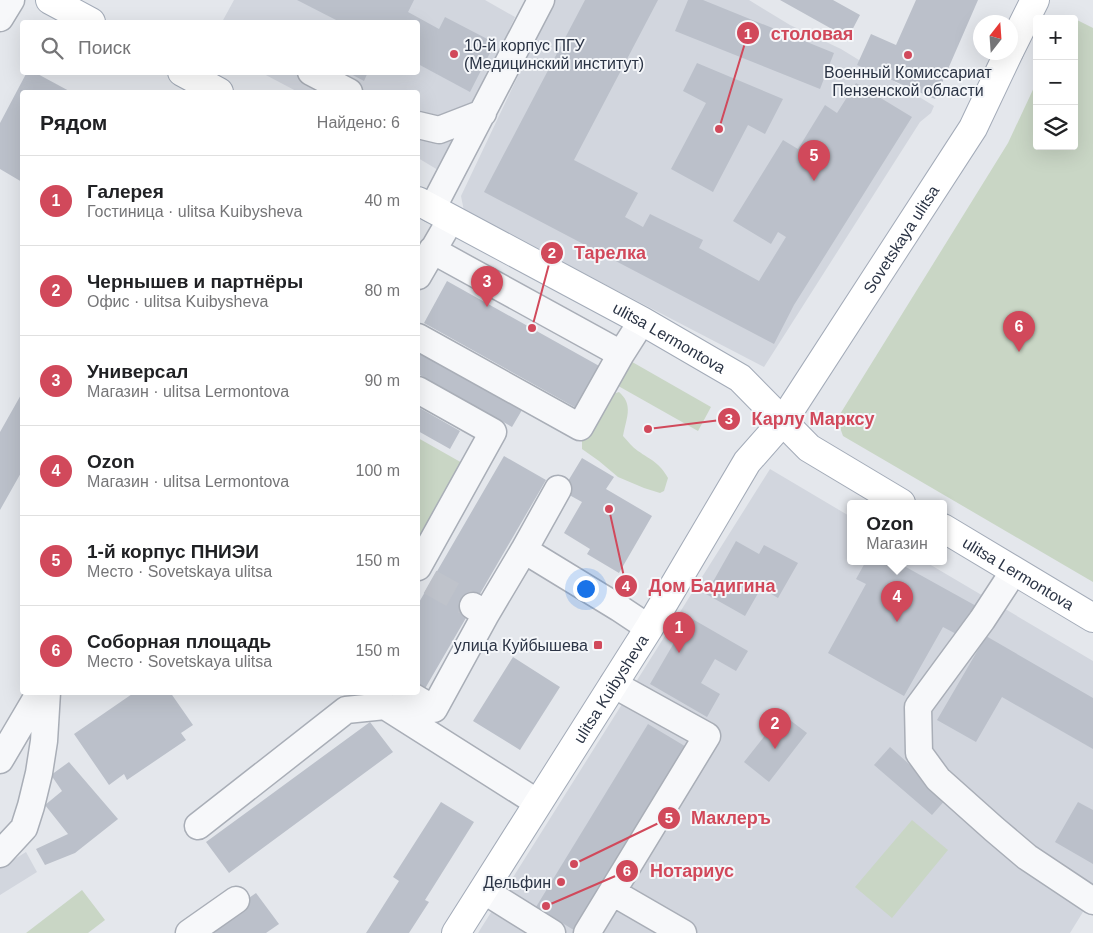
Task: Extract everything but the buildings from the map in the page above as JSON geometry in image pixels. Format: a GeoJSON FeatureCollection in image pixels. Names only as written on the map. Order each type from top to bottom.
{"type":"FeatureCollection","features":[{"type":"Feature","properties":{"kind":"main road"},"geometry":{"type":"LineString","coordinates":[[50,0],[87,20]]}},
{"type":"Feature","properties":{"kind":"main road","name":"Sovetskaya ulitsa"},"geometry":{"type":"LineString","coordinates":[[1018,34],[1034,0]]}},
{"type":"Feature","properties":{"kind":"main road","name":"Sovetskaya ulitsa"},"geometry":{"type":"LineString","coordinates":[[783,421],[973,128],[1006,60]]}},
{"type":"Feature","properties":{"kind":"main road"},"geometry":{"type":"LineString","coordinates":[[188,75],[215,90]]}},
{"type":"Feature","properties":{"kind":"main road","name":"ulitsa Lermontova"},"geometry":{"type":"LineString","coordinates":[[434,210],[642,321],[740,378],[809,448],[896,500]]}},
{"type":"Feature","properties":{"kind":"main road","name":"ulitsa Kuibysheva"},"geometry":{"type":"LineString","coordinates":[[456,933],[648,628],[747,462],[783,421]]}},
{"type":"Feature","properties":{"kind":"main road","name":"ulitsa Lermontova"},"geometry":{"type":"LineString","coordinates":[[947,530],[1093,618]]}},
{"type":"Feature","properties":{"kind":"street"},"geometry":{"type":"LineString","coordinates":[[0,18],[11,0]]}},
{"type":"Feature","properties":{"kind":"street"},"geometry":{"type":"LineString","coordinates":[[420,272],[432,250],[434,210],[541,0]]}},
{"type":"Feature","properties":{"kind":"street"},"geometry":{"type":"LineString","coordinates":[[318,75],[345,90]]}},
{"type":"Feature","properties":{"kind":"street"},"geometry":{"type":"LineString","coordinates":[[420,125],[439,130],[483,113]]}},
{"type":"Feature","properties":{"kind":"street"},"geometry":{"type":"LineString","coordinates":[[432,250],[621,354]]}},
{"type":"Feature","properties":{"kind":"street"},"geometry":{"type":"LineString","coordinates":[[420,338],[580,427],[642,321]]}},
{"type":"Feature","properties":{"kind":"street"},"geometry":{"type":"LineString","coordinates":[[420,391],[493,432],[422,575]]}},
{"type":"Feature","properties":{"kind":"street"},"geometry":{"type":"LineString","coordinates":[[429,719],[479,610],[524,550],[558,489]]}},
{"type":"Feature","properties":{"kind":"street"},"geometry":{"type":"LineString","coordinates":[[524,550],[648,628]]}},
{"type":"Feature","properties":{"kind":"street"},"geometry":{"type":"LineString","coordinates":[[1014,571],[982,620],[918,707],[919,753],[938,780],[994,830],[1027,858],[1093,901]]}},
{"type":"Feature","properties":{"kind":"street"},"geometry":{"type":"LineString","coordinates":[[586,933],[707,736],[613,684]]}},
{"type":"Feature","properties":{"kind":"street"},"geometry":{"type":"LineString","coordinates":[[0,760],[38,695]]}},
{"type":"Feature","properties":{"kind":"street"},"geometry":{"type":"LineString","coordinates":[[0,854],[24,828],[31,806],[44,741],[48,695]]}},
{"type":"Feature","properties":{"kind":"street"},"geometry":{"type":"LineString","coordinates":[[408,695],[429,719],[538,803]]}},
{"type":"Feature","properties":{"kind":"street"},"geometry":{"type":"LineString","coordinates":[[198,826],[346,710],[385,706],[429,719]]}},
{"type":"Feature","properties":{"kind":"street"},"geometry":{"type":"LineString","coordinates":[[483,890],[552,933]]}},
{"type":"Feature","properties":{"kind":"street"},"geometry":{"type":"LineString","coordinates":[[612,892],[684,933]]}},
{"type":"Feature","properties":{"kind":"street"},"geometry":{"type":"LineString","coordinates":[[189,933],[236,900]]}},
{"type":"Feature","properties":{"kind":"shaded area"},"geometry":{"type":"Polygon","coordinates":[[[234,0],[485,0],[515,17],[443,173],[420,159],[420,90],[294,90],[266,75],[420,75],[420,20],[223,20],[234,0]]]}},
{"type":"Feature","properties":{"kind":"shaded area"},"geometry":{"type":"Polygon","coordinates":[[[554,0],[749,0],[790,25],[841,49],[934,106],[931,113],[920,122],[764,367],[464,211],[461,196],[554,0]]]}},
{"type":"Feature","properties":{"kind":"shaded area"},"geometry":{"type":"Polygon","coordinates":[[[770,469],[847,515],[847,565],[931,565],[1093,661],[1093,903],[1086,907],[1070,933],[478,933],[770,469]]]}},
{"type":"Feature","properties":{"kind":"shaded area"},"geometry":{"type":"Polygon","coordinates":[[[26,852],[37,872],[0,895],[0,868],[26,852]]]}},
{"type":"Feature","properties":{"kind":"green space"},"geometry":{"type":"Polygon","coordinates":[[[1078,20],[1093,28],[1093,582],[843,436],[837,419],[1008,143],[1033,90],[1033,150],[1078,150],[1078,20]]]}},
{"type":"Feature","properties":{"kind":"green space"},"geometry":{"type":"Polygon","coordinates":[[[627,359],[711,407],[698,431],[613,383],[627,359]]]}},
{"type":"Feature","properties":{"kind":"green space"},"geometry":{"type":"Polygon","coordinates":[[[619,392],[624,397],[628,407],[623,436],[636,449],[658,465],[668,478],[664,491],[660,493],[618,477],[582,449],[582,439],[609,395],[619,392]]]}},
{"type":"Feature","properties":{"kind":"green space"},"geometry":{"type":"Polygon","coordinates":[[[420,439],[464,464],[420,542],[420,439]]]}},
{"type":"Feature","properties":{"kind":"green space"},"geometry":{"type":"Polygon","coordinates":[[[912,820],[948,850],[892,918],[855,887],[912,820]]]}},
{"type":"Feature","properties":{"kind":"green space"},"geometry":{"type":"Polygon","coordinates":[[[82,890],[105,920],[88,933],[26,933],[82,890]]]}},
{"type":"Feature","properties":{"kind":"tunnel"},"geometry":{"type":"LineString","coordinates":[[430,582],[473,606]]}},
{"type":"Feature","properties":{"kind":"place","name":"10-й корпус ПГУ (Медицинский институт)"},"geometry":{"type":"Point","coordinates":[454,54]}},
{"type":"Feature","properties":{"kind":"place","name":"Военный Комиссариат Пензенской области"},"geometry":{"type":"Point","coordinates":[908,55]}},
{"type":"Feature","properties":{"kind":"place","name":"столовая"},"geometry":{"type":"Point","coordinates":[719,129]}},
{"type":"Feature","properties":{"kind":"place","name":"1-й корпус ПНИЭИ"},"geometry":{"type":"Point","coordinates":[814,181]}},
{"type":"Feature","properties":{"kind":"place","name":"Универсал"},"geometry":{"type":"Point","coordinates":[487,307]}},
{"type":"Feature","properties":{"kind":"place","name":"Тарелка"},"geometry":{"type":"Point","coordinates":[532,328]}},
{"type":"Feature","properties":{"kind":"place","name":"Соборная площадь"},"geometry":{"type":"Point","coordinates":[1019,352]}},
{"type":"Feature","properties":{"kind":"place","name":"Карлу Марксу"},"geometry":{"type":"Point","coordinates":[648,429]}},
{"type":"Feature","properties":{"kind":"place","name":"Дом Бадигина"},"geometry":{"type":"Point","coordinates":[609,509]}},
{"type":"Feature","properties":{"kind":"place","name":"Ozon"},"geometry":{"type":"Point","coordinates":[897,622]}},
{"type":"Feature","properties":{"kind":"place","name":"улица Куйбышева"},"geometry":{"type":"Point","coordinates":[598,645]}},
{"type":"Feature","properties":{"kind":"place","name":"Галерея"},"geometry":{"type":"Point","coordinates":[679,653]}},
{"type":"Feature","properties":{"kind":"place","name":"Чернышев и партнёры"},"geometry":{"type":"Point","coordinates":[775,749]}},
{"type":"Feature","properties":{"kind":"place","name":"Маклеръ"},"geometry":{"type":"Point","coordinates":[574,864]}},
{"type":"Feature","properties":{"kind":"place","name":"Дельфин"},"geometry":{"type":"Point","coordinates":[561,882]}},
{"type":"Feature","properties":{"kind":"place","name":"Нотариус"},"geometry":{"type":"Point","coordinates":[546,906]}}]}
